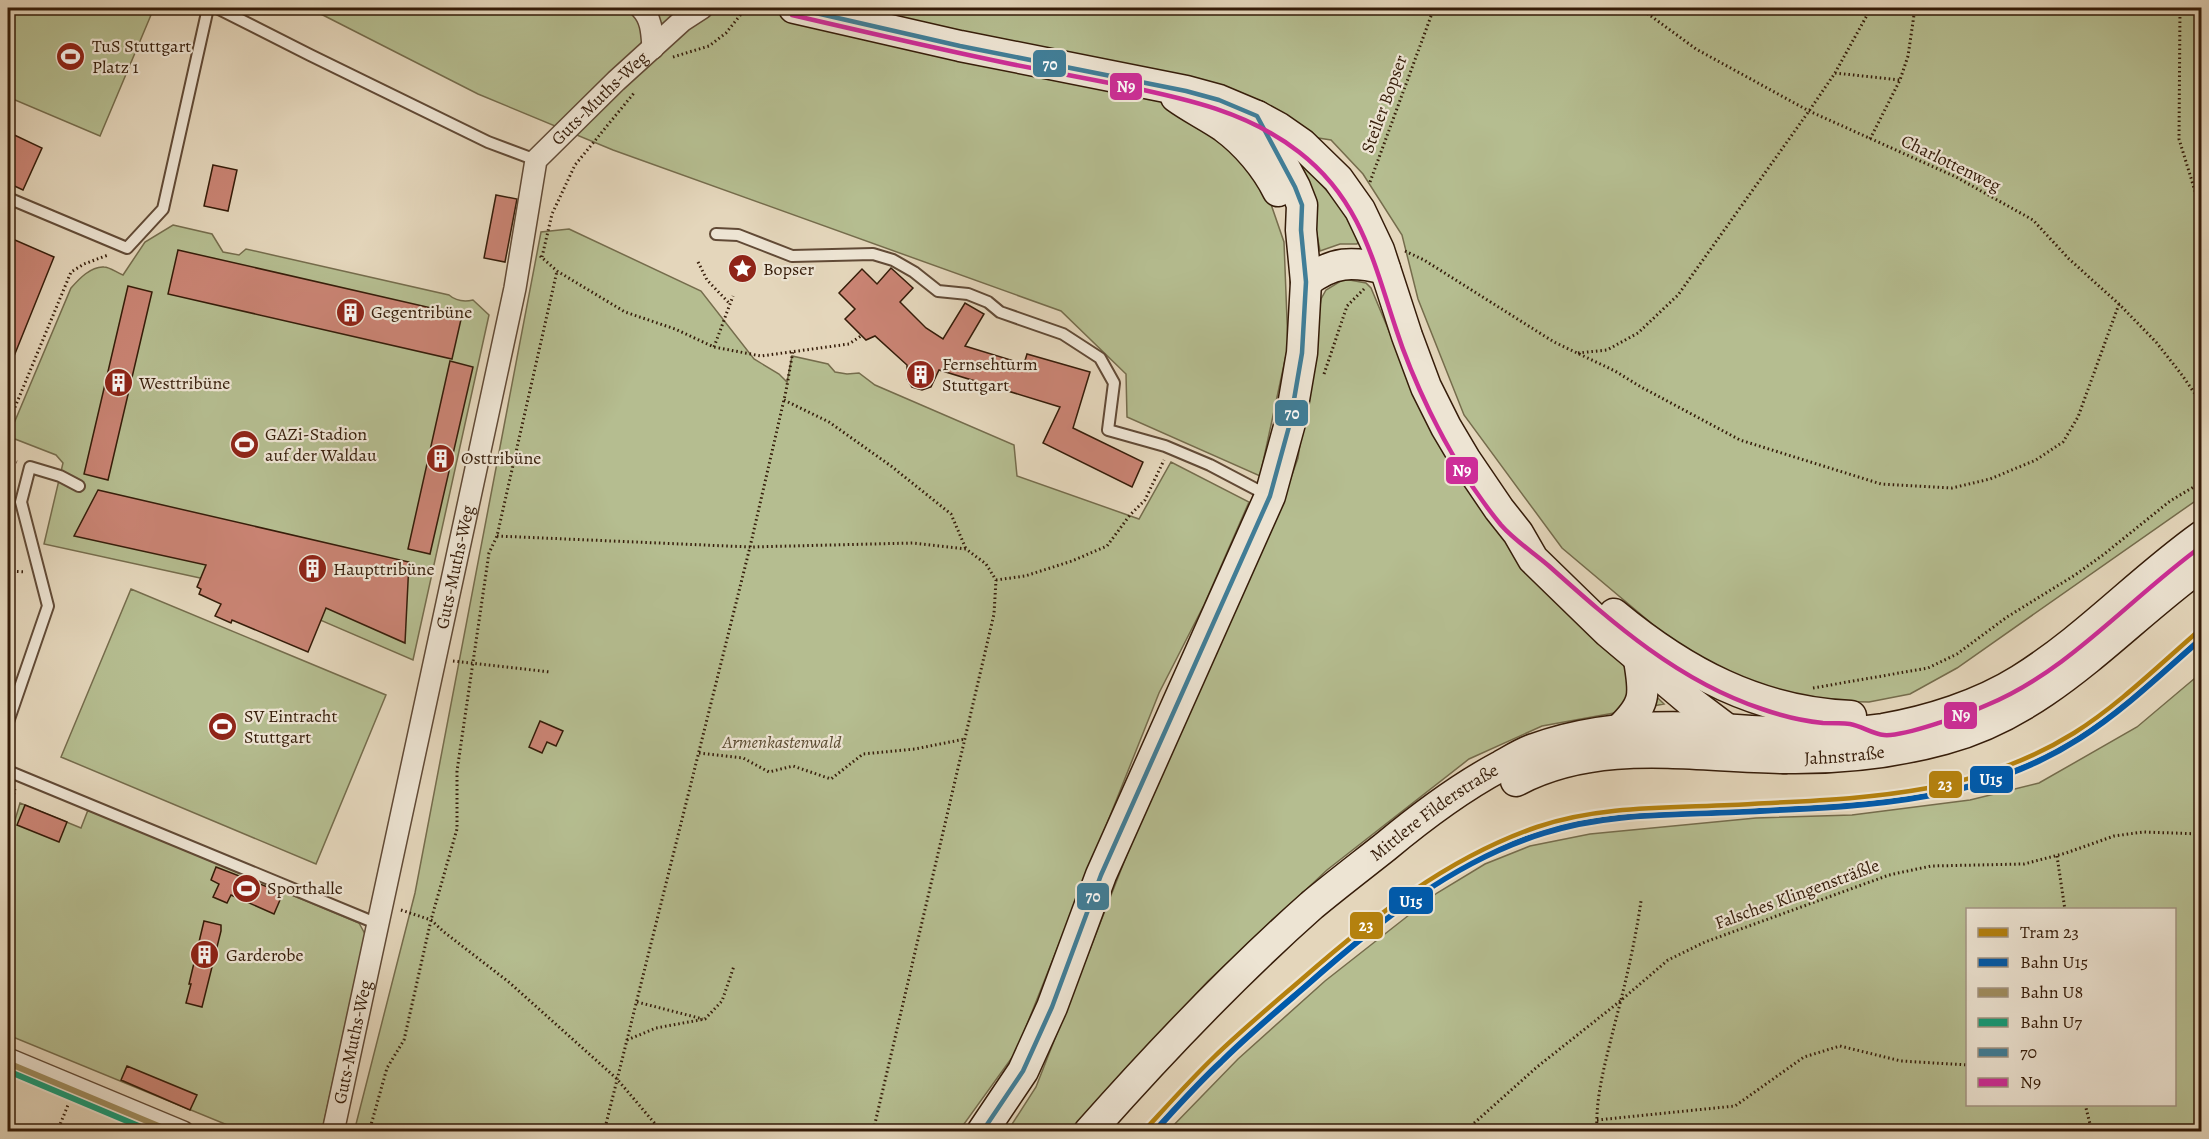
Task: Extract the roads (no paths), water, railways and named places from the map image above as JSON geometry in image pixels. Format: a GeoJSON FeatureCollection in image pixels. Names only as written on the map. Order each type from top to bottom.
{"type":"FeatureCollection","features":[{"type":"Feature","properties":{"kind":"main road","name":"Jahnstraße"},"geometry":{"type":"LineString","coordinates":[[794,8],[960,46],[1161,86],[1219,100],[1257,116],[1302,144],[1338,179],[1360,210],[1382,260],[1426,387],[1465,459],[1518,533],[1533,559],[1566,593],[1639,660],[1728,730],[1784,758],[1888,751],[1945,739],[1989,723],[2028,703],[2072,673],[2202,566]]}},
{"type":"Feature","properties":{"kind":"main road"},"geometry":{"type":"LineString","coordinates":[[1161,86],[1186,105],[1224,128],[1242,143],[1262,167],[1287,211],[1301,230]]}},
{"type":"Feature","properties":{"kind":"main road"},"geometry":{"type":"LineString","coordinates":[[982,1131],[1023,1071],[1052,1007],[1101,875],[1270,496],[1290,423],[1302,353],[1306,282],[1301,230],[1302,205],[1295,187],[1257,116]]}},
{"type":"Feature","properties":{"kind":"main road"},"geometry":{"type":"LineString","coordinates":[[1306,282],[1332,266],[1351,263],[1365,264],[1382,260]]}},
{"type":"Feature","properties":{"kind":"main road","name":"Jahnstraße"},"geometry":{"type":"LineString","coordinates":[[1518,533],[1547,554],[1576,583],[1623,622],[1707,679],[1735,692],[1775,705],[1817,715],[1859,717],[1884,729],[1967,706],[2017,682],[2093,626],[2159,569],[2202,536]]}},
{"type":"Feature","properties":{"kind":"main road"},"geometry":{"type":"LineString","coordinates":[[1620,729],[1639,709],[1644,688],[1639,660]]}},
{"type":"Feature","properties":{"kind":"main road","name":"Mittlere Filderstraße"},"geometry":{"type":"LineString","coordinates":[[1089,1131],[1174,1039],[1312,905],[1414,823],[1468,784],[1531,750],[1585,734],[1620,729],[1671,728],[1807,734],[1884,729]]}},
{"type":"Feature","properties":{"kind":"main road","name":"Mittlere Filderstraße"},"geometry":{"type":"LineString","coordinates":[[1112,1131],[1185,1052],[1329,916],[1396,860],[1478,801],[1537,769],[1595,754],[1649,751],[1784,758]]}},
{"type":"Feature","properties":{"kind":"street","name":"Guts-Muths-Weg"},"geometry":{"type":"LineString","coordinates":[[641,8],[645,11],[660,54]]}},
{"type":"Feature","properties":{"kind":"street","name":"Guts-Muths-Weg"},"geometry":{"type":"LineString","coordinates":[[333,1131],[515,288],[536,160],[616,81],[660,54],[682,21],[702,8]]}},
{"type":"Feature","properties":{"kind":"street"},"geometry":{"type":"LineString","coordinates":[[8,1059],[183,1131]]}},
{"type":"Feature","properties":{"kind":"lane"},"geometry":{"type":"LineString","coordinates":[[8,198],[127,248],[163,209],[208,8]]}},
{"type":"Feature","properties":{"kind":"lane"},"geometry":{"type":"LineString","coordinates":[[217,8],[488,142],[536,160]]}},
{"type":"Feature","properties":{"kind":"lane"},"geometry":{"type":"LineString","coordinates":[[716,234],[738,235],[792,256],[873,254],[893,260],[938,291],[968,294],[988,302],[1000,312],[1063,334],[1100,358],[1114,383],[1108,429],[1170,448],[1270,496]]}},
{"type":"Feature","properties":{"kind":"lane"},"geometry":{"type":"LineString","coordinates":[[8,722],[48,606],[21,502],[30,468],[60,476],[79,486]]}},
{"type":"Feature","properties":{"kind":"lane"},"geometry":{"type":"LineString","coordinates":[[8,771],[380,914]]}},
{"type":"Feature","properties":{"kind":"tram line","name":"23"},"geometry":{"type":"LineString","coordinates":[[1143,1132],[1226,1046],[1356,933],[1412,891],[1472,855],[1537,827],[1584,815],[1657,808],[1865,797],[1908,792],[1992,772],[2033,755],[2091,722],[2124,697],[2202,628]]}},
{"type":"Feature","properties":{"kind":"rail line","name":"U15"},"geometry":{"type":"LineString","coordinates":[[1154,1132],[1195,1087],[1242,1042],[1361,939],[1417,896],[1478,860],[1544,833],[1567,826],[1615,818],[1870,804],[1957,790],[1999,777],[2040,760],[2080,738],[2142,691],[2202,638]]}},
{"type":"Feature","properties":{"kind":"rail line","name":"U8"},"geometry":{"type":"LineString","coordinates":[[8,1063],[173,1132]]}},
{"type":"Feature","properties":{"kind":"rail line","name":"U7"},"geometry":{"type":"LineString","coordinates":[[8,1071],[153,1132]]}},
{"type":"Feature","properties":{"kind":"place","name":"TuS Stuttgart Platz 1"},"geometry":{"type":"Point","coordinates":[71,56]}},
{"type":"Feature","properties":{"kind":"place","name":"Bopser"},"geometry":{"type":"Point","coordinates":[742,269]}},
{"type":"Feature","properties":{"kind":"place","name":"Gegentribüne"},"geometry":{"type":"Point","coordinates":[350,312]}},
{"type":"Feature","properties":{"kind":"place","name":"Fernsehturm Stuttgart"},"geometry":{"type":"Point","coordinates":[921,374]}},
{"type":"Feature","properties":{"kind":"place","name":"Westtribüne"},"geometry":{"type":"Point","coordinates":[118,383]}},
{"type":"Feature","properties":{"kind":"place","name":"GAZi-Stadion auf der Waldau"},"geometry":{"type":"Point","coordinates":[244,444]}},
{"type":"Feature","properties":{"kind":"place","name":"Osttribüne"},"geometry":{"type":"Point","coordinates":[440,458]}},
{"type":"Feature","properties":{"kind":"place","name":"Haupttribüne"},"geometry":{"type":"Point","coordinates":[312,569]}},
{"type":"Feature","properties":{"kind":"place","name":"SV Eintracht Stuttgart"},"geometry":{"type":"Point","coordinates":[223,726]}},
{"type":"Feature","properties":{"kind":"place","name":"Sporthalle"},"geometry":{"type":"Point","coordinates":[246,888]}},
{"type":"Feature","properties":{"kind":"place","name":"Garderobe"},"geometry":{"type":"Point","coordinates":[205,955]}},
{"type":"Feature","properties":{"kind":"park label","name":"Armenkastenwald"},"geometry":{"type":"Point","coordinates":[782,742]}}]}
